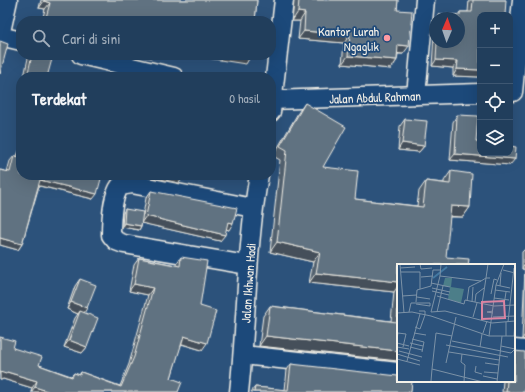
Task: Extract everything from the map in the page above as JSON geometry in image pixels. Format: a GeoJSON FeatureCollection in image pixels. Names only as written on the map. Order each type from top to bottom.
{"type":"FeatureCollection","features":[{"type":"Feature","properties":{"kind":"street"},"geometry":{"type":"LineString","coordinates":[[8,0],[0,36],[16,40]]}},
{"type":"Feature","properties":{"kind":"street"},"geometry":{"type":"LineString","coordinates":[[276,72],[284,0]]}},
{"type":"Feature","properties":{"kind":"street"},"geometry":{"type":"LineString","coordinates":[[416,95],[425,0]]}},
{"type":"Feature","properties":{"kind":"street"},"geometry":{"type":"LineString","coordinates":[[516,92],[522,0]]}},
{"type":"Feature","properties":{"kind":"street"},"geometry":{"type":"LineString","coordinates":[[102,60],[153,72]]}},
{"type":"Feature","properties":{"kind":"street","name":"Jalan Abdul Rahman"},"geometry":{"type":"LineString","coordinates":[[276,104],[416,95],[477,93]]}},
{"type":"Feature","properties":{"kind":"street","name":"Jalan Ikhwan Hadi"},"geometry":{"type":"LineString","coordinates":[[239,392],[253,208],[258,180]]}},
{"type":"Feature","properties":{"kind":"street"},"geometry":{"type":"LineString","coordinates":[[248,267],[247,265],[124,244],[116,241],[111,235],[111,225],[117,190],[120,186],[125,184],[132,184],[253,208]]}},
{"type":"Feature","properties":{"kind":"street"},"geometry":{"type":"LineString","coordinates":[[515,349],[525,350]]}},
{"type":"Feature","properties":{"kind":"street"},"geometry":{"type":"LineString","coordinates":[[243,355],[397,372]]}},
{"type":"Feature","properties":{"kind":"building"},"geometry":{"type":"Polygon","coordinates":[[[257,0],[255,16],[46,16],[50,3],[44,1],[257,0]]]}},
{"type":"Feature","properties":{"kind":"building"},"geometry":{"type":"Polygon","coordinates":[[[299,0],[398,0],[397,10],[412,11],[409,46],[398,45],[397,60],[348,56],[350,35],[304,31],[305,13],[298,12],[299,0]]]}},
{"type":"Feature","properties":{"kind":"building"},"geometry":{"type":"Polygon","coordinates":[[[473,0],[506,0],[505,12],[477,12],[477,70],[457,69],[458,61],[436,60],[437,48],[465,48],[465,12],[472,12],[473,0]]]}},
{"type":"Feature","properties":{"kind":"building"},"geometry":{"type":"Polygon","coordinates":[[[0,41],[8,44],[0,74],[0,41]]]}},
{"type":"Feature","properties":{"kind":"building"},"geometry":{"type":"Polygon","coordinates":[[[31,60],[52,60],[48,72],[28,72],[31,60]]]}},
{"type":"Feature","properties":{"kind":"building"},"geometry":{"type":"Polygon","coordinates":[[[305,103],[346,127],[323,167],[358,171],[355,199],[423,207],[426,181],[450,184],[451,171],[472,174],[470,207],[451,206],[446,257],[469,259],[468,264],[397,264],[397,282],[316,273],[320,252],[277,242],[287,150],[280,146],[305,103]]]}},
{"type":"Feature","properties":{"kind":"building"},"geometry":{"type":"Polygon","coordinates":[[[457,115],[477,116],[477,156],[455,154],[457,115]]]}},
{"type":"Feature","properties":{"kind":"building"},"geometry":{"type":"Polygon","coordinates":[[[405,119],[427,121],[424,146],[402,143],[405,119]]]}},
{"type":"Feature","properties":{"kind":"building"},"geometry":{"type":"Polygon","coordinates":[[[513,146],[516,147],[515,159],[479,156],[513,156],[513,146]]]}},
{"type":"Feature","properties":{"kind":"building"},"geometry":{"type":"Polygon","coordinates":[[[14,156],[16,156],[16,180],[40,180],[22,244],[0,238],[0,170],[10,172],[14,156]]]}},
{"type":"Feature","properties":{"kind":"building"},"geometry":{"type":"Polygon","coordinates":[[[40,180],[101,180],[97,194],[40,180]]]}},
{"type":"Feature","properties":{"kind":"building"},"geometry":{"type":"Polygon","coordinates":[[[151,191],[237,208],[233,223],[228,222],[225,235],[146,216],[151,191]]]}},
{"type":"Feature","properties":{"kind":"building"},"geometry":{"type":"Polygon","coordinates":[[[125,209],[143,212],[141,226],[124,223],[125,209]]]}},
{"type":"Feature","properties":{"kind":"building"},"geometry":{"type":"Polygon","coordinates":[[[181,257],[207,261],[200,306],[216,311],[207,343],[184,336],[171,378],[182,382],[178,392],[50,392],[35,387],[37,381],[7,372],[6,374],[0,372],[0,337],[15,341],[13,348],[42,357],[39,365],[72,377],[74,373],[80,375],[81,372],[121,387],[134,357],[153,288],[134,284],[139,258],[180,266],[181,257]]]}},
{"type":"Feature","properties":{"kind":"building"},"geometry":{"type":"Polygon","coordinates":[[[80,279],[96,285],[87,308],[71,302],[80,279]]]}},
{"type":"Feature","properties":{"kind":"building"},"geometry":{"type":"Polygon","coordinates":[[[270,306],[397,322],[397,351],[266,336],[270,306]]]}},
{"type":"Feature","properties":{"kind":"building"},"geometry":{"type":"Polygon","coordinates":[[[80,311],[98,318],[87,347],[69,340],[80,311]]]}},
{"type":"Feature","properties":{"kind":"building"},"geometry":{"type":"Polygon","coordinates":[[[515,351],[525,352],[525,392],[506,392],[507,382],[515,382],[515,351]]]}},
{"type":"Feature","properties":{"kind":"building"},"geometry":{"type":"Polygon","coordinates":[[[291,364],[397,376],[397,382],[412,382],[411,392],[254,392],[255,387],[288,390],[291,364]]]}},
{"type":"Feature","properties":{"kind":"place","name":"Kantor Lurah Ngaglik"},"geometry":{"type":"Point","coordinates":[387,38]}}]}
